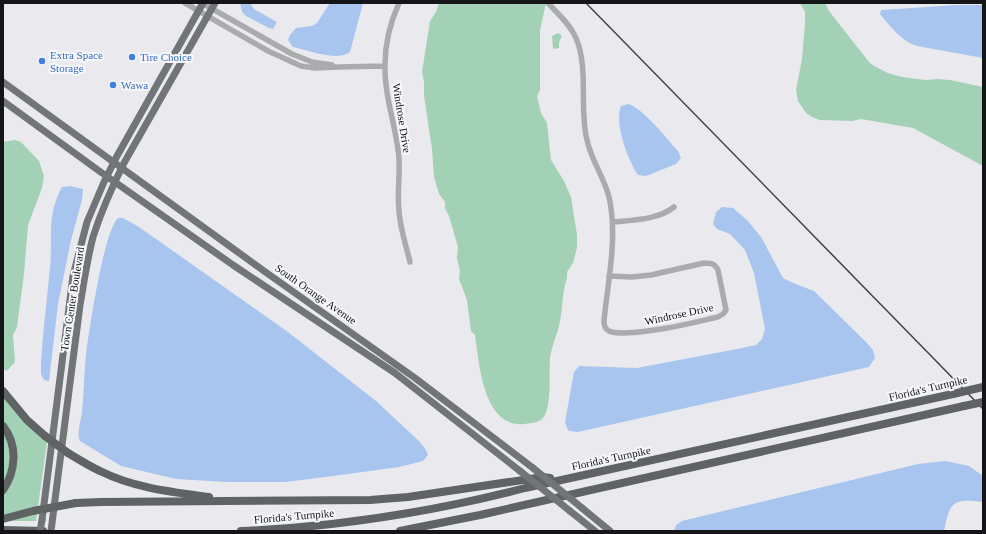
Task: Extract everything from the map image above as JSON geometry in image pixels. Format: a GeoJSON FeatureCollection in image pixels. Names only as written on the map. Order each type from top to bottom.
{"type":"FeatureCollection","features":[{"type":"Feature","properties":{"kind":"highway","name":"Florida's Turnpike"},"geometry":{"type":"LineString","coordinates":[[241,531],[302,527],[386,517],[477,500],[983,387]]}},
{"type":"Feature","properties":{"kind":"highway"},"geometry":{"type":"LineString","coordinates":[[4,393],[27,420],[45,436],[68,453],[99,471],[129,483],[156,490],[225,499],[258,501]]}},
{"type":"Feature","properties":{"kind":"highway"},"geometry":{"type":"LineString","coordinates":[[401,531],[480,515],[983,402]]}},
{"type":"Feature","properties":{"kind":"highway"},"geometry":{"type":"LineString","coordinates":[[3,426],[10,438],[14,459],[11,475],[3,490]]}},
{"type":"Feature","properties":{"kind":"highway"},"geometry":{"type":"LineString","coordinates":[[3,519],[33,511],[76,504],[101,502],[370,500],[408,497],[543,477],[567,479]]}},
{"type":"Feature","properties":{"kind":"highway"},"geometry":{"type":"LineString","coordinates":[[3,530],[42,531]]}},
{"type":"Feature","properties":{"kind":"main road","name":"Town Center Boulevard"},"geometry":{"type":"LineString","coordinates":[[42,531],[42,520],[73,276],[87,222],[107,176],[203,3]]}},
{"type":"Feature","properties":{"kind":"main road","name":"Town Center Boulevard"},"geometry":{"type":"LineString","coordinates":[[51,531],[85,270],[93,237],[121,168],[214,6]]}},
{"type":"Feature","properties":{"kind":"main road","name":"South Orange Avenue"},"geometry":{"type":"LineString","coordinates":[[3,82],[416,378],[533,468],[610,531]]}},
{"type":"Feature","properties":{"kind":"main road","name":"South Orange Avenue"},"geometry":{"type":"LineString","coordinates":[[3,101],[264,287],[324,324],[395,373],[595,531]]}},
{"type":"Feature","properties":{"kind":"street"},"geometry":{"type":"LineString","coordinates":[[185,3],[268,51],[301,66],[315,68],[385,66]]}},
{"type":"Feature","properties":{"kind":"street"},"geometry":{"type":"LineString","coordinates":[[203,3],[214,6],[292,54],[312,62],[338,67]]}},
{"type":"Feature","properties":{"kind":"street","name":"Windrose Drive"},"geometry":{"type":"LineString","coordinates":[[399,3],[387,39],[385,66],[387,92],[396,133],[399,160],[399,213],[410,262]]}},
{"type":"Feature","properties":{"kind":"street","name":"Windrose Drive"},"geometry":{"type":"LineString","coordinates":[[548,3],[563,19],[577,39],[581,53],[584,119],[587,140],[592,158],[605,184],[613,222],[604,321],[605,327],[608,331],[615,333],[662,329],[718,317],[726,310],[718,270],[715,265],[710,263],[651,275],[632,277],[609,276]]}},
{"type":"Feature","properties":{"kind":"street"},"geometry":{"type":"LineString","coordinates":[[268,51],[272,43]]}},
{"type":"Feature","properties":{"kind":"street"},"geometry":{"type":"LineString","coordinates":[[613,222],[647,218],[662,214],[674,207]]}},
{"type":"Feature","properties":{"kind":"green space"},"geometry":{"type":"Polygon","coordinates":[[[439,3],[546,3],[540,30],[540,90],[537,96],[541,113],[547,123],[551,160],[564,181],[571,197],[577,235],[577,248],[573,263],[567,272],[560,321],[550,358],[550,389],[548,406],[543,418],[539,421],[524,424],[510,422],[500,416],[492,405],[481,377],[475,335],[471,331],[467,300],[459,279],[460,271],[457,258],[458,247],[449,216],[445,208],[445,202],[439,194],[434,177],[432,149],[424,96],[424,81],[422,72],[430,21],[436,12],[439,3]]]}},
{"type":"Feature","properties":{"kind":"green space"},"geometry":{"type":"Polygon","coordinates":[[[800,3],[825,3],[829,11],[869,62],[888,73],[902,77],[926,80],[950,80],[983,87],[983,166],[913,128],[861,119],[852,121],[820,120],[806,113],[798,101],[796,90],[802,59],[805,23],[805,12],[800,3]]]}},
{"type":"Feature","properties":{"kind":"green space"},"geometry":{"type":"Polygon","coordinates":[[[558,33],[562,36],[559,42],[559,48],[554,49],[552,36],[558,33]]]}},
{"type":"Feature","properties":{"kind":"green space"},"geometry":{"type":"Polygon","coordinates":[[[15,140],[21,142],[39,161],[44,176],[42,188],[28,225],[24,274],[17,327],[13,335],[15,362],[7,371],[3,369],[3,142],[15,140]]]}},
{"type":"Feature","properties":{"kind":"green space"},"geometry":{"type":"Polygon","coordinates":[[[3,397],[40,437],[47,442],[36,521],[3,521],[3,495],[11,484],[9,429],[3,420],[3,397]]]}},
{"type":"Feature","properties":{"kind":"green space"},"geometry":{"type":"Polygon","coordinates":[[[3,432],[9,445],[10,466],[3,484],[3,432]]]}},
{"type":"Feature","properties":{"kind":"water"},"geometry":{"type":"Polygon","coordinates":[[[240,3],[250,3],[254,9],[277,22],[273,29],[246,16],[242,12],[240,3]]]}},
{"type":"Feature","properties":{"kind":"water"},"geometry":{"type":"Polygon","coordinates":[[[330,3],[363,3],[350,52],[344,55],[330,56],[293,47],[288,40],[290,35],[296,28],[312,26],[317,23],[330,3]]]}},
{"type":"Feature","properties":{"kind":"water"},"geometry":{"type":"Polygon","coordinates":[[[957,5],[983,5],[983,58],[911,44],[897,33],[880,14],[881,10],[957,5]]]}},
{"type":"Feature","properties":{"kind":"water"},"geometry":{"type":"Polygon","coordinates":[[[628,104],[641,111],[648,117],[678,151],[681,158],[676,164],[646,176],[638,175],[626,151],[619,122],[621,106],[628,104]]]}},
{"type":"Feature","properties":{"kind":"water"},"geometry":{"type":"Polygon","coordinates":[[[70,186],[83,189],[82,200],[71,240],[58,304],[49,381],[44,380],[41,374],[41,362],[51,257],[52,217],[57,198],[62,187],[70,186]]]}},
{"type":"Feature","properties":{"kind":"water"},"geometry":{"type":"Polygon","coordinates":[[[722,207],[733,208],[747,220],[761,237],[783,278],[814,291],[865,341],[873,350],[875,358],[869,367],[578,432],[568,430],[565,422],[574,372],[579,366],[637,368],[756,345],[762,339],[765,329],[754,273],[745,250],[730,234],[717,229],[713,224],[716,212],[722,207]]]}},
{"type":"Feature","properties":{"kind":"water"},"geometry":{"type":"Polygon","coordinates":[[[118,218],[123,218],[139,227],[288,332],[376,401],[420,442],[428,455],[423,461],[399,467],[333,476],[286,482],[227,482],[176,479],[121,466],[80,441],[79,431],[82,412],[86,354],[94,304],[108,241],[113,226],[118,218]]]}},
{"type":"Feature","properties":{"kind":"water"},"geometry":{"type":"Polygon","coordinates":[[[946,461],[969,466],[983,476],[983,502],[965,501],[954,504],[948,514],[944,531],[674,531],[676,525],[682,521],[918,464],[946,461]]]}},
{"type":"Feature","properties":{"kind":"railway"},"geometry":{"type":"LineString","coordinates":[[586,3],[983,409]]}},
{"type":"Feature","properties":{"kind":"place","name":"Tire Choice"},"geometry":{"type":"Point","coordinates":[132,57]}},
{"type":"Feature","properties":{"kind":"place","name":"Extra Space Storage"},"geometry":{"type":"Point","coordinates":[42,61]}},
{"type":"Feature","properties":{"kind":"place","name":"Wawa"},"geometry":{"type":"Point","coordinates":[113,85]}}]}
